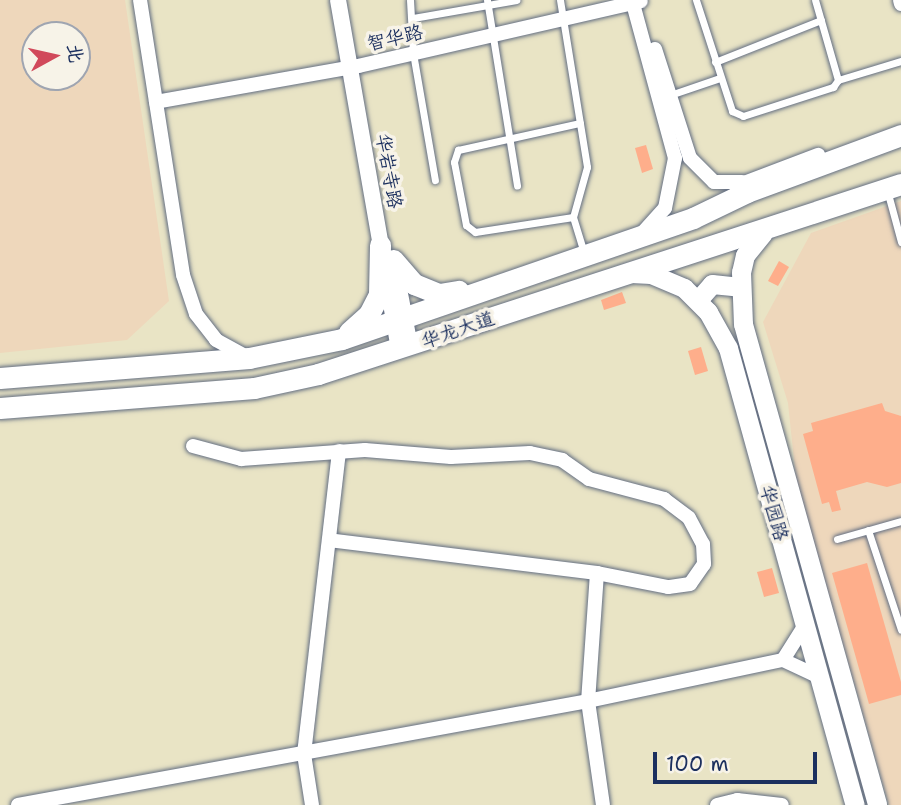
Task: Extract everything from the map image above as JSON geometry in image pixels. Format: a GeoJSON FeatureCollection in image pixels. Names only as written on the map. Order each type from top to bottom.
{"type":"FeatureCollection","features":[{"type":"Feature","properties":{"kind":"main road","name":"华龙大道"},"geometry":{"type":"LineString","coordinates":[[0,378],[249,358],[342,339],[693,218],[747,192],[901,135]]}},
{"type":"Feature","properties":{"kind":"main road","name":"华龙大道"},"geometry":{"type":"LineString","coordinates":[[0,408],[254,388],[405,348],[630,273],[763,233],[894,186]]}},
{"type":"Feature","properties":{"kind":"main road","name":"华园路"},"geometry":{"type":"LineString","coordinates":[[763,233],[745,255],[740,287],[748,341],[877,805]]}},
{"type":"Feature","properties":{"kind":"main road"},"geometry":{"type":"LineString","coordinates":[[387,252],[406,278],[439,294],[512,281]]}},
{"type":"Feature","properties":{"kind":"main road"},"geometry":{"type":"LineString","coordinates":[[342,339],[375,305],[387,252]]}},
{"type":"Feature","properties":{"kind":"main road","name":"华园路"},"geometry":{"type":"LineString","coordinates":[[630,273],[668,279],[698,300],[728,348],[855,805]]}},
{"type":"Feature","properties":{"kind":"main road"},"geometry":{"type":"LineString","coordinates":[[698,300],[712,284],[740,287]]}},
{"type":"Feature","properties":{"kind":"street"},"geometry":{"type":"LineString","coordinates":[[140,0],[183,275],[196,314],[216,340],[249,358]]}},
{"type":"Feature","properties":{"kind":"street","name":"华岩寺路"},"geometry":{"type":"LineString","coordinates":[[338,0],[405,348]]}},
{"type":"Feature","properties":{"kind":"street","name":"华岩寺路"},"geometry":{"type":"LineString","coordinates":[[347,0],[353,67]]}},
{"type":"Feature","properties":{"kind":"street"},"geometry":{"type":"LineString","coordinates":[[638,1],[664,97],[675,159],[674,181],[665,208],[639,237]]}},
{"type":"Feature","properties":{"kind":"street","name":"智华路"},"geometry":{"type":"LineString","coordinates":[[156,102],[353,67],[638,1]]}},
{"type":"Feature","properties":{"kind":"street"},"geometry":{"type":"LineString","coordinates":[[664,97],[695,166],[714,182],[742,182]]}},
{"type":"Feature","properties":{"kind":"street","name":"华龙大道"},"geometry":{"type":"LineString","coordinates":[[693,218],[742,182],[853,143],[901,135]]}},
{"type":"Feature","properties":{"kind":"street"},"geometry":{"type":"LineString","coordinates":[[193,446],[241,459],[339,451],[451,457],[530,453],[562,460],[589,478],[664,499],[689,518],[703,544],[704,564],[690,584],[668,587],[597,573],[329,540]]}},
{"type":"Feature","properties":{"kind":"street"},"geometry":{"type":"LineString","coordinates":[[312,805],[304,754],[339,451]]}},
{"type":"Feature","properties":{"kind":"street"},"geometry":{"type":"LineString","coordinates":[[597,573],[588,701],[603,805]]}},
{"type":"Feature","properties":{"kind":"street"},"geometry":{"type":"LineString","coordinates":[[783,660],[805,625]]}},
{"type":"Feature","properties":{"kind":"street"},"geometry":{"type":"LineString","coordinates":[[18,805],[588,701],[783,660],[819,677]]}},
{"type":"Feature","properties":{"kind":"street"},"geometry":{"type":"LineString","coordinates":[[717,805],[737,800],[782,805]]}},
{"type":"Feature","properties":{"kind":"lane"},"geometry":{"type":"LineString","coordinates":[[410,0],[413,53],[435,180]]}},
{"type":"Feature","properties":{"kind":"lane"},"geometry":{"type":"LineString","coordinates":[[413,18],[516,0]]}},
{"type":"Feature","properties":{"kind":"lane"},"geometry":{"type":"LineString","coordinates":[[561,0],[587,167],[573,216],[584,256]]}},
{"type":"Feature","properties":{"kind":"lane"},"geometry":{"type":"LineString","coordinates":[[696,0],[732,111],[743,116],[833,87],[838,80],[901,61]]}},
{"type":"Feature","properties":{"kind":"lane"},"geometry":{"type":"LineString","coordinates":[[814,0],[838,80]]}},
{"type":"Feature","properties":{"kind":"lane"},"geometry":{"type":"LineString","coordinates":[[487,3],[517,186]]}},
{"type":"Feature","properties":{"kind":"lane"},"geometry":{"type":"LineString","coordinates":[[715,62],[821,20]]}},
{"type":"Feature","properties":{"kind":"lane"},"geometry":{"type":"LineString","coordinates":[[664,97],[720,78]]}},
{"type":"Feature","properties":{"kind":"lane"},"geometry":{"type":"LineString","coordinates":[[573,216],[475,232],[466,225],[454,162],[458,150],[580,123]]}},
{"type":"Feature","properties":{"kind":"lane"},"geometry":{"type":"LineString","coordinates":[[894,186],[901,242]]}},
{"type":"Feature","properties":{"kind":"lane"},"geometry":{"type":"LineString","coordinates":[[838,539],[901,521]]}},
{"type":"Feature","properties":{"kind":"lane"},"geometry":{"type":"LineString","coordinates":[[868,530],[894,618],[901,630]]}},
{"type":"Feature","properties":{"kind":"lane"},"geometry":{"type":"LineString","coordinates":[[894,618],[901,611]]}},
{"type":"Feature","properties":{"kind":"shaded area"},"geometry":{"type":"Polygon","coordinates":[[[0,0],[125,0],[169,301],[127,340],[0,353],[0,0]]]}},
{"type":"Feature","properties":{"kind":"shaded area"},"geometry":{"type":"Polygon","coordinates":[[[901,201],[901,805],[889,805],[796,479],[788,403],[763,322],[811,233],[901,201]]]}},
{"type":"Feature","properties":{"kind":"building"},"geometry":{"type":"Polygon","coordinates":[[[646,145],[653,169],[642,173],[635,148],[646,145]]]}},
{"type":"Feature","properties":{"kind":"building"},"geometry":{"type":"Polygon","coordinates":[[[779,261],[789,267],[778,286],[768,281],[779,261]]]}},
{"type":"Feature","properties":{"kind":"building"},"geometry":{"type":"Polygon","coordinates":[[[622,292],[626,303],[604,310],[601,300],[622,292]]]}},
{"type":"Feature","properties":{"kind":"building"},"geometry":{"type":"Polygon","coordinates":[[[701,347],[708,371],[695,375],[688,351],[701,347]]]}},
{"type":"Feature","properties":{"kind":"building"},"geometry":{"type":"Polygon","coordinates":[[[882,403],[885,411],[901,416],[901,483],[887,487],[867,482],[836,491],[841,510],[832,512],[829,502],[822,504],[803,434],[813,431],[811,423],[882,403]]]}},
{"type":"Feature","properties":{"kind":"building"},"geometry":{"type":"Polygon","coordinates":[[[867,563],[901,682],[901,695],[869,704],[832,573],[867,563]]]}},
{"type":"Feature","properties":{"kind":"building"},"geometry":{"type":"Polygon","coordinates":[[[772,568],[779,593],[764,597],[757,572],[772,568]]]}}]}
